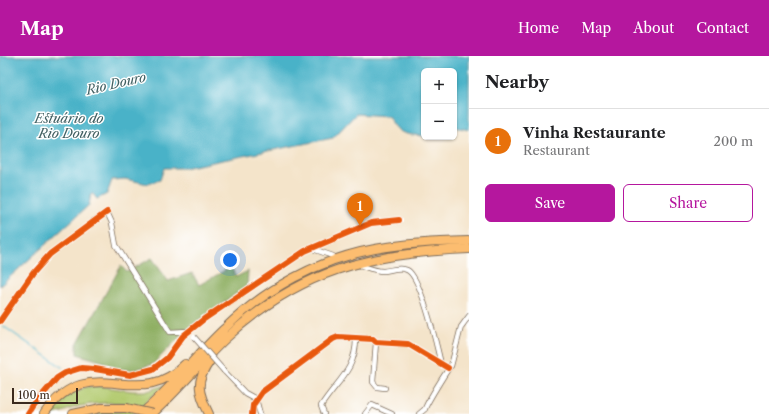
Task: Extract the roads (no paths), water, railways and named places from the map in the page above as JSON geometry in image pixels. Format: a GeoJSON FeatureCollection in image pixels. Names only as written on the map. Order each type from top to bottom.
{"type":"FeatureCollection","features":[{"type":"Feature","properties":{"kind":"highway"},"geometry":{"type":"LineString","coordinates":[[141,414],[170,387],[224,329],[243,311],[272,290],[306,271],[339,258],[376,249],[418,243],[469,241]]}},
{"type":"Feature","properties":{"kind":"highway"},"geometry":{"type":"LineString","coordinates":[[73,414],[101,408],[126,408],[152,414],[175,394],[230,335],[277,298],[310,280],[341,267],[402,254],[469,249]]}},
{"type":"Feature","properties":{"kind":"highway"},"geometry":{"type":"LineString","coordinates":[[44,414],[51,404],[60,396],[78,385],[91,382],[105,382],[143,386],[167,379],[179,370],[210,338],[224,329]]}},
{"type":"Feature","properties":{"kind":"highway"},"geometry":{"type":"LineString","coordinates":[[209,414],[202,401],[199,390],[200,380],[203,371],[230,335]]}},
{"type":"Feature","properties":{"kind":"street"},"geometry":{"type":"LineString","coordinates":[[93,222],[107,212],[111,219],[116,245],[170,332],[188,331],[245,393],[256,399],[260,414]]}},
{"type":"Feature","properties":{"kind":"street"},"geometry":{"type":"LineString","coordinates":[[28,414],[32,406],[57,378],[65,373],[81,368],[130,375],[143,373],[153,369],[167,358],[188,331],[204,318],[310,248],[371,223],[399,220]]}},
{"type":"Feature","properties":{"kind":"street"},"geometry":{"type":"LineString","coordinates":[[310,248],[333,256]]}},
{"type":"Feature","properties":{"kind":"street"},"geometry":{"type":"LineString","coordinates":[[362,266],[382,271],[403,269],[408,270],[413,275],[427,311],[441,364]]}},
{"type":"Feature","properties":{"kind":"street"},"geometry":{"type":"LineString","coordinates":[[419,414],[425,409],[444,378],[448,368],[451,366],[461,326],[469,316]]}},
{"type":"Feature","properties":{"kind":"street"},"geometry":{"type":"LineString","coordinates":[[252,414],[252,405],[262,392],[333,339],[338,337],[373,339],[376,342],[408,344],[448,368]]}},
{"type":"Feature","properties":{"kind":"street"},"geometry":{"type":"LineString","coordinates":[[324,414],[321,406],[350,367],[354,359],[356,339]]}},
{"type":"Feature","properties":{"kind":"street"},"geometry":{"type":"LineString","coordinates":[[376,342],[373,382],[377,387],[385,388]]}},
{"type":"Feature","properties":{"kind":"street"},"geometry":{"type":"LineString","coordinates":[[365,414],[372,405],[392,414]]}},
{"type":"Feature","properties":{"kind":"street"},"geometry":{"type":"LineString","coordinates":[[425,409],[427,414]]}},
{"type":"Feature","properties":{"kind":"water","name":"Estuário do Rio Douro"},"geometry":{"type":"Polygon","coordinates":[[[0,56],[469,56],[469,130],[457,128],[457,68],[421,68],[421,136],[402,132],[395,127],[388,116],[356,114],[333,138],[183,168],[164,168],[160,180],[148,184],[125,179],[112,180],[107,194],[97,199],[92,193],[89,205],[0,286],[0,56]]]}},
{"type":"Feature","properties":{"kind":"waterway"},"geometry":{"type":"LineString","coordinates":[[3,326],[62,367]]}},
{"type":"Feature","properties":{"kind":"place","name":"Vinha Restaurante"},"geometry":{"type":"Point","coordinates":[360,226]}},
{"type":"Feature","properties":{"kind":"water label","name":"Rio Douro"},"geometry":{"type":"Point","coordinates":[116,83]}}]}
